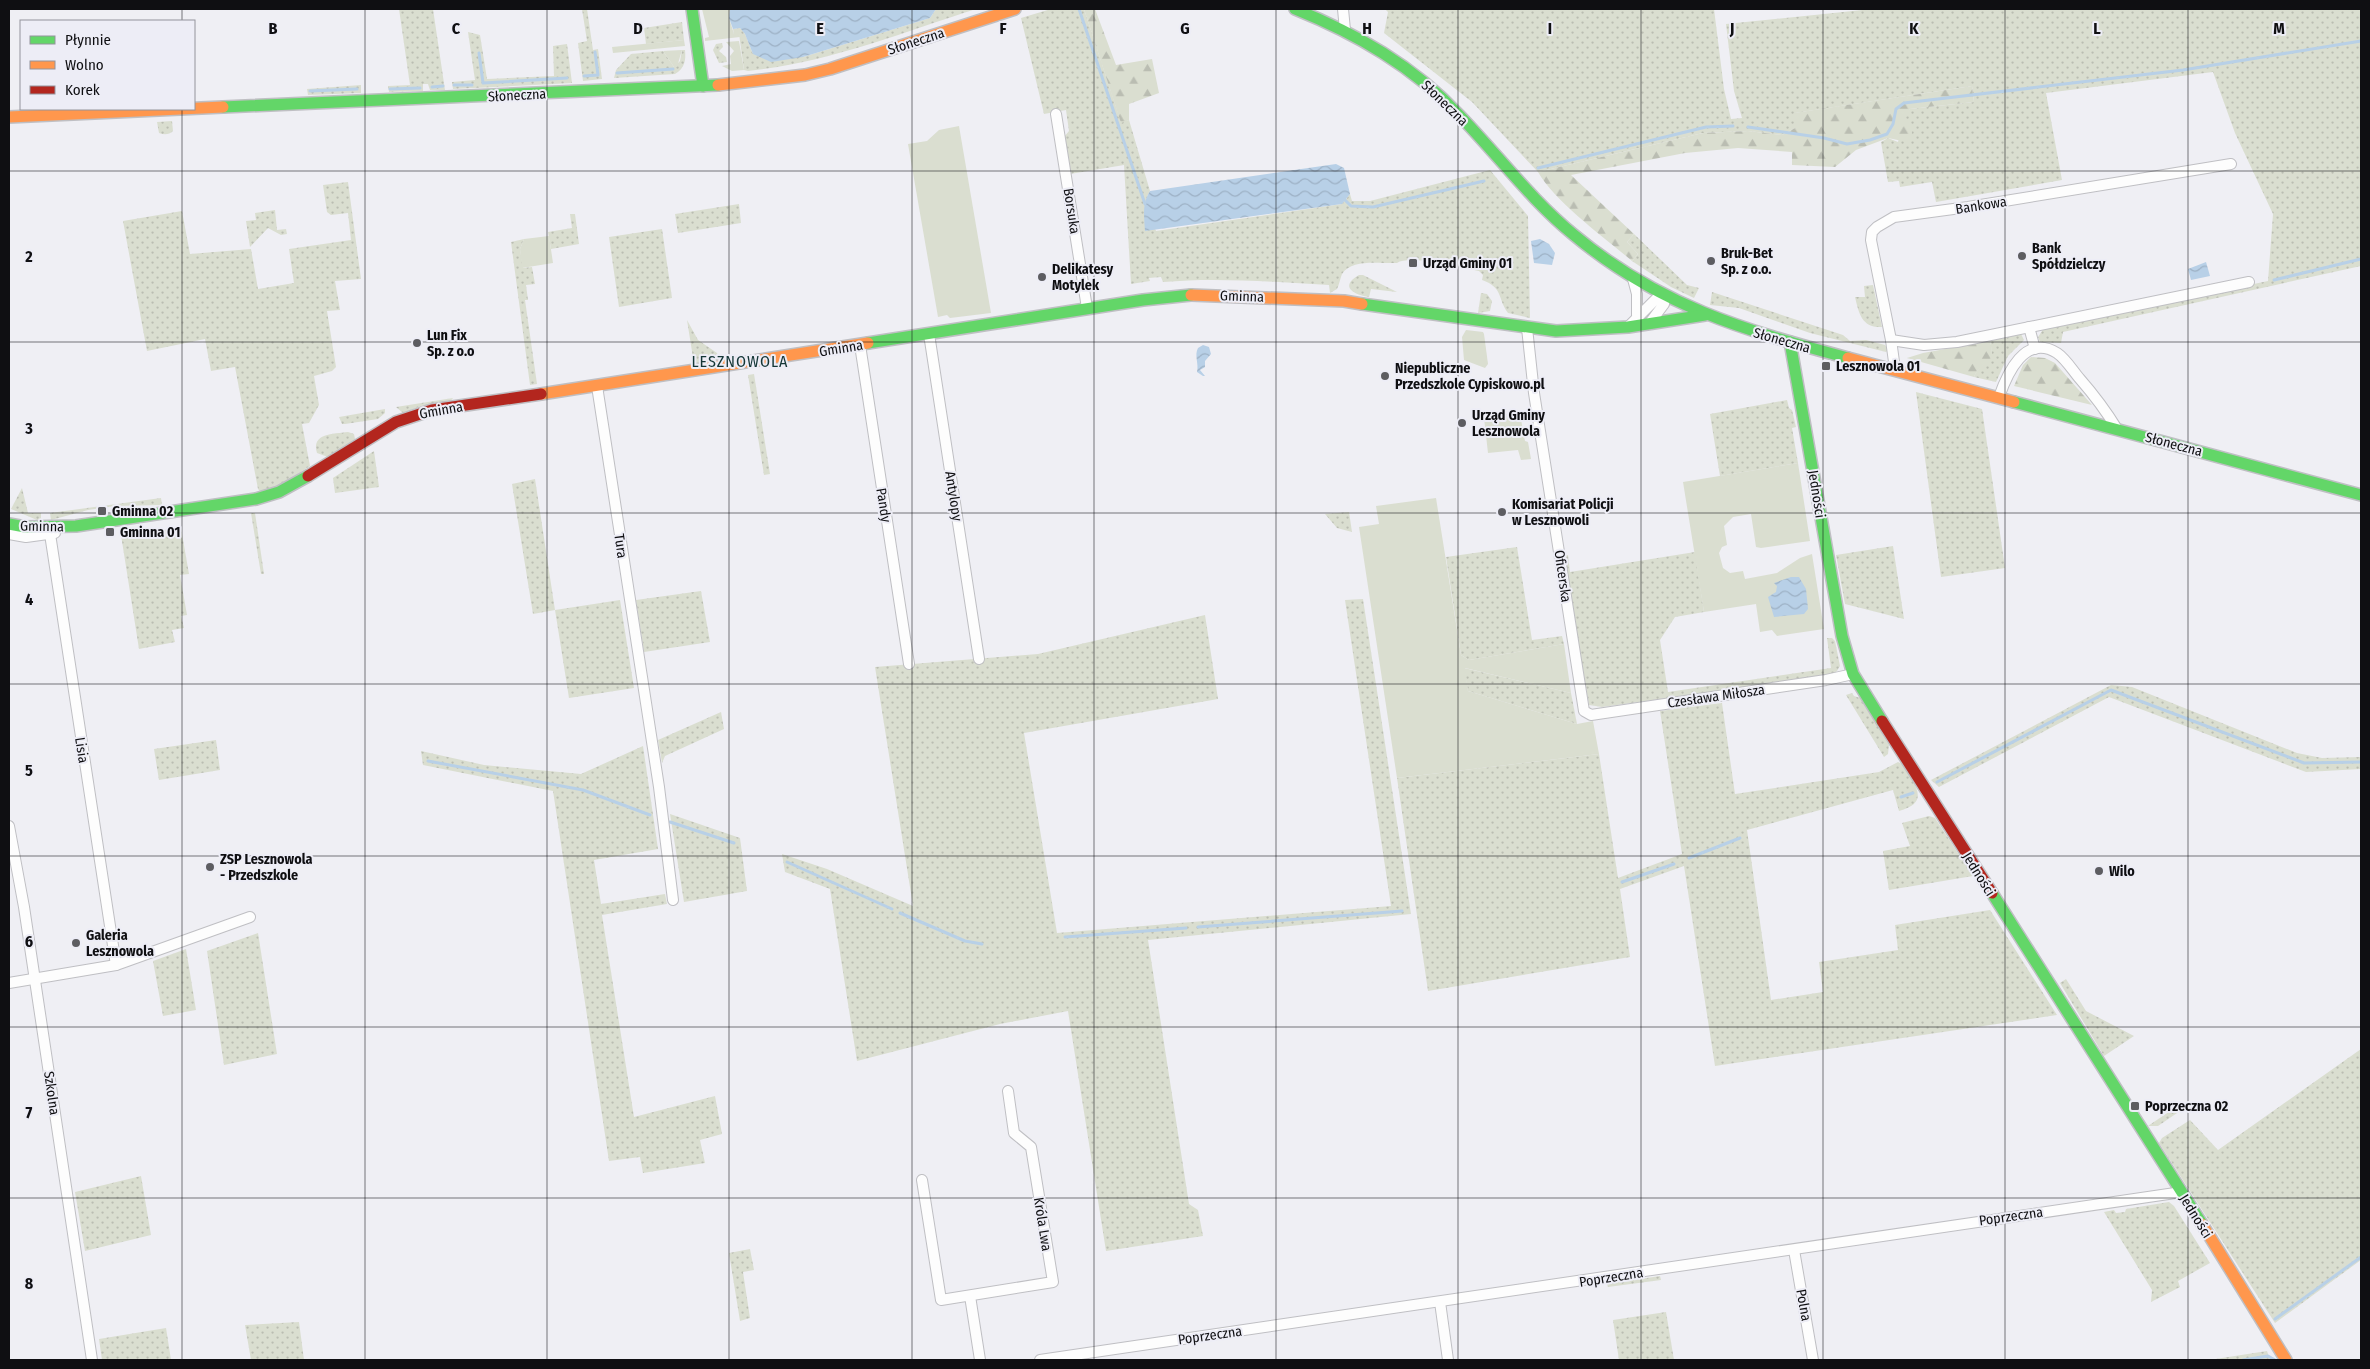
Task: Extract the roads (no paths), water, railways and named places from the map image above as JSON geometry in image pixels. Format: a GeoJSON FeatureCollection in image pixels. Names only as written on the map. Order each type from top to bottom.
{"type":"FeatureCollection","features":[{"type":"Feature","properties":{"kind":"street"},"geometry":{"type":"LineString","coordinates":[[692,9],[703,86]]}},
{"type":"Feature","properties":{"kind":"street","name":"Słoneczna"},"geometry":{"type":"LineString","coordinates":[[195,109],[703,86],[805,75],[866,58],[1015,9]]}},
{"type":"Feature","properties":{"kind":"street","name":"Słoneczna"},"geometry":{"type":"LineString","coordinates":[[1295,9],[1345,30],[1381,49],[1422,80],[1457,112],[1518,179],[1573,234],[1633,279],[1705,315],[1790,342],[2361,495]]}},
{"type":"Feature","properties":{"kind":"street"},"geometry":{"type":"LineString","coordinates":[[1344,9],[1345,30]]}},
{"type":"Feature","properties":{"kind":"street","name":"Słoneczna"},"geometry":{"type":"LineString","coordinates":[[9,117],[166,110]]}},
{"type":"Feature","properties":{"kind":"street","name":"Borsuka"},"geometry":{"type":"LineString","coordinates":[[1056,114],[1088,308]]}},
{"type":"Feature","properties":{"kind":"street","name":"Bankowa"},"geometry":{"type":"LineString","coordinates":[[1895,369],[1871,240],[1872,232],[1877,227],[1894,217],[1968,208],[2231,164]]}},
{"type":"Feature","properties":{"kind":"street"},"geometry":{"type":"LineString","coordinates":[[1633,279],[1637,294],[1633,322]]}},
{"type":"Feature","properties":{"kind":"street"},"geometry":{"type":"LineString","coordinates":[[1891,340],[1932,344],[1957,342],[2250,282]]}},
{"type":"Feature","properties":{"kind":"street","name":"Gminna"},"geometry":{"type":"LineString","coordinates":[[9,524],[25,527],[76,526],[256,499],[279,492],[296,484],[381,431],[410,416],[432,410],[597,386],[1088,308],[1188,295],[1362,303],[1556,331],[1633,322],[1649,324],[1705,315]]}},
{"type":"Feature","properties":{"kind":"street"},"geometry":{"type":"LineString","coordinates":[[1633,322],[1656,299],[1665,296],[1664,304],[1649,324]]}},
{"type":"Feature","properties":{"kind":"street","name":"Oficerska"},"geometry":{"type":"LineString","coordinates":[[1527,328],[1534,393],[1556,526],[1582,706]]}},
{"type":"Feature","properties":{"kind":"street"},"geometry":{"type":"LineString","coordinates":[[2029,328],[2035,349]]}},
{"type":"Feature","properties":{"kind":"street","name":"Antylopy"},"geometry":{"type":"LineString","coordinates":[[929,334],[979,658]]}},
{"type":"Feature","properties":{"kind":"street","name":"Jedności"},"geometry":{"type":"LineString","coordinates":[[1790,342],[1845,654],[1853,674],[1888,732],[2182,1192],[2286,1360]]}},
{"type":"Feature","properties":{"kind":"street","name":"Pandy"},"geometry":{"type":"LineString","coordinates":[[860,345],[909,664]]}},
{"type":"Feature","properties":{"kind":"street"},"geometry":{"type":"LineString","coordinates":[[1999,397],[2010,370],[2020,356],[2035,349],[2048,349],[2062,357],[2105,408],[2117,429]]}},
{"type":"Feature","properties":{"kind":"street","name":"Tura"},"geometry":{"type":"LineString","coordinates":[[597,386],[659,787],[673,900]]}},
{"type":"Feature","properties":{"kind":"street","name":"Gminna"},"geometry":{"type":"LineString","coordinates":[[9,534],[26,537],[50,534],[76,526]]}},
{"type":"Feature","properties":{"kind":"street","name":"Lisia"},"geometry":{"type":"LineString","coordinates":[[50,534],[116,965]]}},
{"type":"Feature","properties":{"kind":"street","name":"Czesława Miłosza"},"geometry":{"type":"LineString","coordinates":[[1582,706],[1584,710],[1591,714],[1826,680],[1853,674]]}},
{"type":"Feature","properties":{"kind":"street","name":"Szkolna"},"geometry":{"type":"LineString","coordinates":[[9,826],[10,846],[24,907],[92,1360]]}},
{"type":"Feature","properties":{"kind":"street"},"geometry":{"type":"LineString","coordinates":[[9,983],[116,965],[250,916]]}},
{"type":"Feature","properties":{"kind":"street","name":"Króla Lwa"},"geometry":{"type":"LineString","coordinates":[[922,1180],[941,1300],[1053,1282],[1031,1147],[1014,1133],[1008,1091]]}},
{"type":"Feature","properties":{"kind":"street","name":"Poprzeczna"},"geometry":{"type":"LineString","coordinates":[[1040,1360],[2182,1192]]}},
{"type":"Feature","properties":{"kind":"street","name":"Polna"},"geometry":{"type":"LineString","coordinates":[[1794,1250],[1813,1360]]}},
{"type":"Feature","properties":{"kind":"street"},"geometry":{"type":"LineString","coordinates":[[970,1296],[980,1360]]}},
{"type":"Feature","properties":{"kind":"street"},"geometry":{"type":"LineString","coordinates":[[1440,1302],[1448,1360]]}},
{"type":"Feature","properties":{"kind":"water"},"geometry":{"type":"Polygon","coordinates":[[[730,9],[936,9],[930,18],[803,57],[771,62],[753,54],[745,34],[740,28],[733,29],[729,18],[730,9]]]}},
{"type":"Feature","properties":{"kind":"water"},"geometry":{"type":"Polygon","coordinates":[[[1336,164],[1344,168],[1350,194],[1342,204],[1145,231],[1145,205],[1150,191],[1336,164]]]}},
{"type":"Feature","properties":{"kind":"water"},"geometry":{"type":"Polygon","coordinates":[[[1540,239],[1549,244],[1555,253],[1552,265],[1534,263],[1531,241],[1540,239]]]}},
{"type":"Feature","properties":{"kind":"water"},"geometry":{"type":"Polygon","coordinates":[[[2206,262],[2210,276],[2191,280],[2188,269],[2206,262]]]}},
{"type":"Feature","properties":{"kind":"water"},"geometry":{"type":"Polygon","coordinates":[[[1203,345],[1209,347],[1211,354],[1205,361],[1205,367],[1200,370],[1205,376],[1197,372],[1196,357],[1198,348],[1203,345]]]}},
{"type":"Feature","properties":{"kind":"water"},"geometry":{"type":"Polygon","coordinates":[[[1791,577],[1799,577],[1806,589],[1808,609],[1804,614],[1774,617],[1768,597],[1776,592],[1777,586],[1774,583],[1791,577]]]}},
{"type":"Feature","properties":{"kind":"waterway"},"geometry":{"type":"LineString","coordinates":[[1079,9],[1145,204]]}},
{"type":"Feature","properties":{"kind":"waterway"},"geometry":{"type":"LineString","coordinates":[[1748,127],[1824,138],[1847,144],[1870,140],[1887,134],[1893,124],[1896,109],[1904,103],[2183,70],[2361,41]]}},
{"type":"Feature","properties":{"kind":"waterway"},"geometry":{"type":"LineString","coordinates":[[584,76],[598,75],[595,52]]}},
{"type":"Feature","properties":{"kind":"waterway"},"geometry":{"type":"LineString","coordinates":[[479,53],[483,83],[567,78]]}},
{"type":"Feature","properties":{"kind":"waterway"},"geometry":{"type":"LineString","coordinates":[[617,73],[673,69]]}},
{"type":"Feature","properties":{"kind":"waterway"},"geometry":{"type":"LineString","coordinates":[[454,85],[472,85]]}},
{"type":"Feature","properties":{"kind":"waterway"},"geometry":{"type":"LineString","coordinates":[[432,87],[443,86]]}},
{"type":"Feature","properties":{"kind":"waterway"},"geometry":{"type":"LineString","coordinates":[[390,89],[420,88]]}},
{"type":"Feature","properties":{"kind":"waterway"},"geometry":{"type":"LineString","coordinates":[[310,91],[357,89]]}},
{"type":"Feature","properties":{"kind":"waterway"},"geometry":{"type":"LineString","coordinates":[[1538,168],[1706,127],[1733,126]]}},
{"type":"Feature","properties":{"kind":"waterway"},"geometry":{"type":"LineString","coordinates":[[1345,200],[1351,206],[1373,207],[1484,181]]}},
{"type":"Feature","properties":{"kind":"waterway"},"geometry":{"type":"LineString","coordinates":[[2274,280],[2361,259]]}},
{"type":"Feature","properties":{"kind":"waterway"},"geometry":{"type":"LineString","coordinates":[[1937,782],[2111,690],[2304,763],[2361,762]]}},
{"type":"Feature","properties":{"kind":"waterway"},"geometry":{"type":"LineString","coordinates":[[428,761],[583,790],[650,815]]}},
{"type":"Feature","properties":{"kind":"waterway"},"geometry":{"type":"LineString","coordinates":[[1901,797],[1913,793]]}},
{"type":"Feature","properties":{"kind":"waterway"},"geometry":{"type":"LineString","coordinates":[[670,822],[734,843]]}},
{"type":"Feature","properties":{"kind":"waterway"},"geometry":{"type":"LineString","coordinates":[[1689,858],[1740,838]]}},
{"type":"Feature","properties":{"kind":"waterway"},"geometry":{"type":"LineString","coordinates":[[787,862],[892,909]]}},
{"type":"Feature","properties":{"kind":"waterway"},"geometry":{"type":"LineString","coordinates":[[1622,882],[1674,864]]}},
{"type":"Feature","properties":{"kind":"waterway"},"geometry":{"type":"LineString","coordinates":[[1198,927],[1402,911]]}},
{"type":"Feature","properties":{"kind":"waterway"},"geometry":{"type":"LineString","coordinates":[[900,913],[965,941],[982,944]]}},
{"type":"Feature","properties":{"kind":"waterway"},"geometry":{"type":"LineString","coordinates":[[1065,937],[1186,928]]}},
{"type":"Feature","properties":{"kind":"waterway"},"geometry":{"type":"LineString","coordinates":[[2275,1319],[2361,1257]]}},
{"type":"Feature","properties":{"kind":"waterway"},"geometry":{"type":"LineString","coordinates":[[2243,1360],[2268,1356],[2275,1360]]}},
{"type":"Feature","properties":{"kind":"place","name":"Bank Spółdzielczy"},"geometry":{"type":"Point","coordinates":[2022,256]}},
{"type":"Feature","properties":{"kind":"place","name":"Bruk-Bet Sp. z o.o."},"geometry":{"type":"Point","coordinates":[1711,261]}},
{"type":"Feature","properties":{"kind":"place","name":"Urząd Gminy 01"},"geometry":{"type":"Point","coordinates":[1413,263]}},
{"type":"Feature","properties":{"kind":"place","name":"Delikatesy Motylek"},"geometry":{"type":"Point","coordinates":[1042,277]}},
{"type":"Feature","properties":{"kind":"place","name":"Lun Fix Sp. z o.o"},"geometry":{"type":"Point","coordinates":[417,343]}},
{"type":"Feature","properties":{"kind":"place","name":"Lesznowola 01"},"geometry":{"type":"Point","coordinates":[1826,366]}},
{"type":"Feature","properties":{"kind":"place","name":"Niepubliczne Przedszkole Cypiskowo.pl"},"geometry":{"type":"Point","coordinates":[1385,376]}},
{"type":"Feature","properties":{"kind":"place","name":"Urząd Gminy Lesznowola"},"geometry":{"type":"Point","coordinates":[1462,423]}},
{"type":"Feature","properties":{"kind":"place","name":"Gminna 02"},"geometry":{"type":"Point","coordinates":[102,511]}},
{"type":"Feature","properties":{"kind":"place","name":"Komisariat Policji w Lesznowoli"},"geometry":{"type":"Point","coordinates":[1502,512]}},
{"type":"Feature","properties":{"kind":"place","name":"Gminna 01"},"geometry":{"type":"Point","coordinates":[110,532]}},
{"type":"Feature","properties":{"kind":"place","name":"ZSP Lesznowola - Przedszkole"},"geometry":{"type":"Point","coordinates":[210,867]}},
{"type":"Feature","properties":{"kind":"place","name":"Wilo"},"geometry":{"type":"Point","coordinates":[2099,871]}},
{"type":"Feature","properties":{"kind":"place","name":"Galeria Lesznowola"},"geometry":{"type":"Point","coordinates":[76,943]}},
{"type":"Feature","properties":{"kind":"place","name":"Poprzeczna 02"},"geometry":{"type":"Point","coordinates":[2135,1106]}},
{"type":"Feature","properties":{"kind":"district","name":"LESZNOWOLA"},"geometry":{"type":"Point","coordinates":[740,361]}}]}
